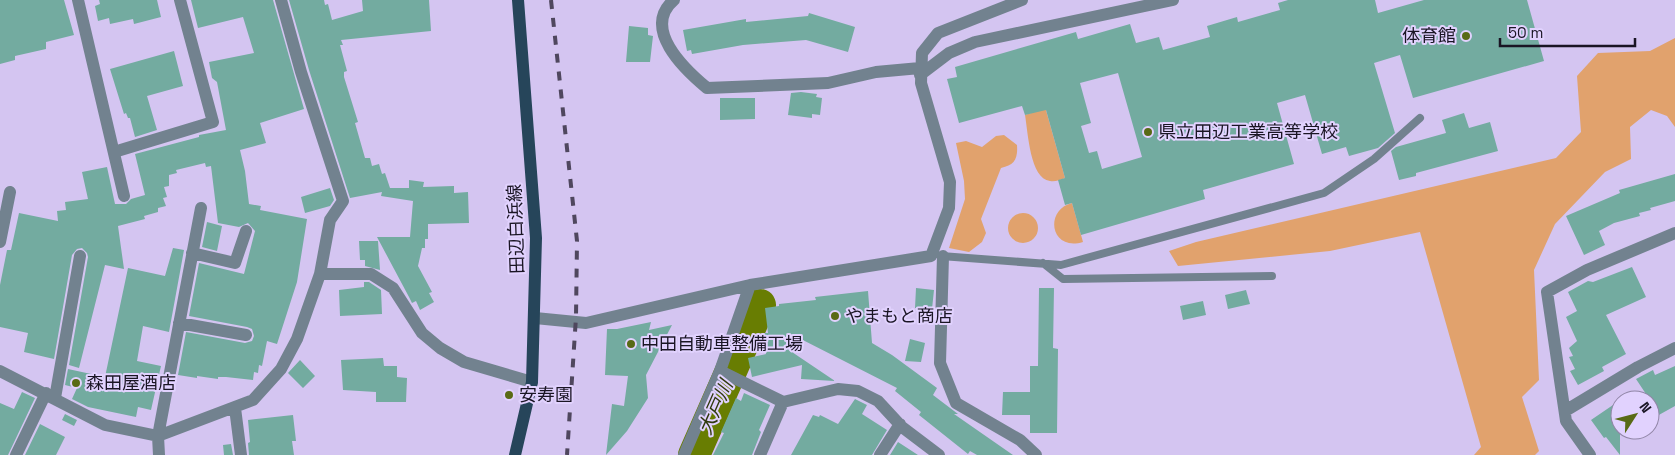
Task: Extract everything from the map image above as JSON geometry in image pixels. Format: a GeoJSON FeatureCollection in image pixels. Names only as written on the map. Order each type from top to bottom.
{"type":"FeatureCollection","features":[{"type":"Feature","properties":{"kind":"main road","name":"田辺白浜線"},"geometry":{"type":"LineString","coordinates":[[515,455],[532,382],[536,238],[518,0]]}},
{"type":"Feature","properties":{"kind":"street"},"geometry":{"type":"LineString","coordinates":[[78,0],[124,196]]}},
{"type":"Feature","properties":{"kind":"street"},"geometry":{"type":"LineString","coordinates":[[114,152],[212,122],[180,0]]}},
{"type":"Feature","properties":{"kind":"street"},"geometry":{"type":"LineString","coordinates":[[0,371],[105,425],[158,436],[253,400],[281,369],[297,339],[320,274],[330,220],[342,201],[301,72],[281,0]]}},
{"type":"Feature","properties":{"kind":"street"},"geometry":{"type":"LineString","coordinates":[[674,0],[662,14],[661,26],[665,38],[670,49],[691,76],[707,88],[828,83],[876,72],[920,71],[949,53],[975,42],[1173,0]]}},
{"type":"Feature","properties":{"kind":"street"},"geometry":{"type":"LineString","coordinates":[[1022,0],[938,33],[922,54],[920,71],[950,182],[948,208],[937,256],[940,364],[956,403],[1020,440],[1036,455]]}},
{"type":"Feature","properties":{"kind":"street"},"geometry":{"type":"LineString","coordinates":[[0,242],[10,192]]}},
{"type":"Feature","properties":{"kind":"street"},"geometry":{"type":"LineString","coordinates":[[159,455],[158,436],[201,208]]}},
{"type":"Feature","properties":{"kind":"street"},"geometry":{"type":"LineString","coordinates":[[192,253],[235,263],[246,231]]}},
{"type":"Feature","properties":{"kind":"street"},"geometry":{"type":"LineString","coordinates":[[1590,455],[1566,421],[1547,292],[1587,270],[1675,233]]}},
{"type":"Feature","properties":{"kind":"street"},"geometry":{"type":"LineString","coordinates":[[16,455],[50,396],[80,256]]}},
{"type":"Feature","properties":{"kind":"street"},"geometry":{"type":"LineString","coordinates":[[535,318],[586,323],[750,286],[937,256]]}},
{"type":"Feature","properties":{"kind":"street"},"geometry":{"type":"LineString","coordinates":[[320,274],[371,274],[393,288],[422,333],[440,348],[464,362],[532,382]]}},
{"type":"Feature","properties":{"kind":"street"},"geometry":{"type":"LineString","coordinates":[[684,455],[721,372],[750,286]]}},
{"type":"Feature","properties":{"kind":"street"},"geometry":{"type":"LineString","coordinates":[[179,323],[246,336]]}},
{"type":"Feature","properties":{"kind":"street"},"geometry":{"type":"LineString","coordinates":[[1565,411],[1638,367],[1675,348]]}},
{"type":"Feature","properties":{"kind":"street"},"geometry":{"type":"LineString","coordinates":[[721,372],[783,402],[838,389],[858,391],[878,401],[900,424],[939,455]]}},
{"type":"Feature","properties":{"kind":"street"},"geometry":{"type":"LineString","coordinates":[[760,455],[783,402]]}},
{"type":"Feature","properties":{"kind":"street"},"geometry":{"type":"LineString","coordinates":[[235,408],[241,455]]}},
{"type":"Feature","properties":{"kind":"street"},"geometry":{"type":"LineString","coordinates":[[880,455],[900,424]]}},
{"type":"Feature","properties":{"kind":"lane"},"geometry":{"type":"LineString","coordinates":[[937,256],[1061,265],[1324,193],[1374,160],[1420,118]]}},
{"type":"Feature","properties":{"kind":"lane"},"geometry":{"type":"LineString","coordinates":[[1043,264],[1063,278],[1272,276]]}},
{"type":"Feature","properties":{"kind":"shaded area"},"geometry":{"type":"Polygon","coordinates":[[[1675,38],[1675,127],[1667,116],[1651,110],[1630,127],[1631,159],[1605,172],[1555,224],[1534,270],[1539,380],[1522,397],[1539,451],[1535,455],[1474,455],[1481,447],[1420,232],[1330,251],[1178,266],[1169,251],[1196,242],[1556,158],[1581,132],[1577,76],[1598,53],[1650,51],[1675,38]]]}},
{"type":"Feature","properties":{"kind":"shaded area"},"geometry":{"type":"Polygon","coordinates":[[[1035,71],[1065,178],[1056,181],[1043,178],[1034,164],[1031,154],[1025,115],[1031,113],[1035,71]]]}},
{"type":"Feature","properties":{"kind":"shaded area"},"geometry":{"type":"Polygon","coordinates":[[[1004,135],[1017,145],[1017,154],[1012,163],[1001,168],[981,219],[986,233],[982,242],[969,252],[949,248],[965,199],[964,181],[956,143],[966,141],[982,147],[996,136],[1004,135]]]}},
{"type":"Feature","properties":{"kind":"shaded area"},"geometry":{"type":"Polygon","coordinates":[[[1072,203],[1083,242],[1072,243],[1063,241],[1055,229],[1054,221],[1057,213],[1063,207],[1072,203]]]}},
{"type":"Feature","properties":{"kind":"shaded area"},"geometry":{"type":"Polygon","coordinates":[[[1023,213],[1029,214],[1037,222],[1037,234],[1029,242],[1023,243],[1017,242],[1009,234],[1008,228],[1009,222],[1017,214],[1023,213]]]}},
{"type":"Feature","properties":{"kind":"building"},"geometry":{"type":"Polygon","coordinates":[[[0,0],[64,0],[74,35],[46,42],[46,49],[15,56],[15,60],[0,64],[0,0]]]}},
{"type":"Feature","properties":{"kind":"building"},"geometry":{"type":"Polygon","coordinates":[[[99,0],[157,0],[161,17],[134,24],[133,19],[110,24],[109,18],[98,21],[95,6],[100,4],[99,0]]]}},
{"type":"Feature","properties":{"kind":"building"},"geometry":{"type":"Polygon","coordinates":[[[191,0],[273,0],[304,109],[260,123],[266,143],[240,150],[249,204],[261,206],[260,210],[307,219],[297,282],[277,344],[267,341],[262,366],[259,365],[258,373],[254,372],[253,380],[226,377],[218,377],[218,379],[197,376],[197,378],[178,375],[186,332],[245,343],[252,341],[254,336],[252,329],[247,327],[189,316],[199,263],[244,274],[255,231],[248,223],[239,227],[218,223],[211,166],[206,167],[205,163],[176,170],[177,173],[169,175],[169,186],[164,187],[167,197],[163,198],[166,206],[158,208],[158,212],[144,216],[145,219],[118,226],[124,269],[105,265],[79,368],[69,365],[88,257],[82,248],[77,249],[72,255],[54,359],[24,352],[28,333],[0,327],[0,285],[7,250],[11,250],[19,213],[58,221],[57,211],[66,210],[65,202],[88,199],[82,172],[107,167],[115,204],[126,204],[131,199],[145,195],[135,154],[199,137],[199,135],[226,130],[217,82],[212,78],[209,62],[254,53],[243,17],[198,28],[191,0]]]}},
{"type":"Feature","properties":{"kind":"building"},"geometry":{"type":"Polygon","coordinates":[[[289,0],[324,0],[325,5],[328,4],[332,20],[363,11],[362,0],[429,0],[431,31],[341,40],[343,45],[340,45],[347,71],[344,72],[344,77],[358,122],[355,123],[365,158],[370,158],[372,166],[379,164],[382,174],[385,173],[390,188],[409,188],[409,180],[424,182],[423,187],[454,186],[454,193],[468,192],[469,223],[428,224],[428,239],[425,239],[425,248],[422,248],[418,266],[432,292],[429,293],[434,302],[420,310],[416,301],[412,303],[377,237],[410,237],[413,201],[381,196],[382,192],[350,198],[289,0]]]}},
{"type":"Feature","properties":{"kind":"building"},"geometry":{"type":"Polygon","coordinates":[[[1288,0],[1375,0],[1378,13],[1424,0],[1527,0],[1544,61],[1413,98],[1400,55],[1374,63],[1395,133],[1378,148],[1349,156],[1346,147],[1322,154],[1305,95],[1277,103],[1294,164],[1203,190],[1205,199],[1081,235],[1072,203],[1065,205],[1058,180],[1065,178],[1046,110],[1025,115],[1022,106],[959,123],[947,79],[957,77],[955,67],[1076,32],[1078,39],[1130,24],[1136,43],[1159,37],[1163,50],[1210,37],[1207,26],[1237,17],[1238,22],[1280,10],[1278,3],[1288,0]],[[1118,73],[1080,83],[1091,123],[1081,126],[1089,153],[1097,151],[1102,169],[1142,157],[1118,73]]]}},
{"type":"Feature","properties":{"kind":"building"},"geometry":{"type":"Polygon","coordinates":[[[809,13],[855,27],[848,52],[806,40],[743,45],[692,54],[691,50],[687,51],[683,30],[746,19],[746,22],[808,16],[809,13]]]}},
{"type":"Feature","properties":{"kind":"building"},"geometry":{"type":"Polygon","coordinates":[[[629,26],[648,28],[648,35],[653,36],[650,62],[626,62],[629,26]]]}},
{"type":"Feature","properties":{"kind":"building"},"geometry":{"type":"Polygon","coordinates":[[[174,51],[183,86],[147,96],[157,130],[135,137],[130,118],[128,118],[126,113],[124,114],[110,69],[174,51]]]}},
{"type":"Feature","properties":{"kind":"building"},"geometry":{"type":"Polygon","coordinates":[[[791,93],[817,94],[816,97],[822,98],[820,115],[812,114],[812,118],[788,115],[791,93]]]}},
{"type":"Feature","properties":{"kind":"building"},"geometry":{"type":"Polygon","coordinates":[[[720,98],[755,98],[755,119],[720,120],[720,98]]]}},
{"type":"Feature","properties":{"kind":"building"},"geometry":{"type":"Polygon","coordinates":[[[1464,113],[1469,128],[1490,122],[1498,151],[1416,173],[1416,176],[1399,180],[1391,151],[1396,147],[1446,133],[1442,120],[1464,113]]]}},
{"type":"Feature","properties":{"kind":"building"},"geometry":{"type":"Polygon","coordinates":[[[1675,174],[1675,201],[1650,208],[1651,210],[1639,213],[1640,216],[1614,223],[1599,231],[1605,245],[1584,255],[1566,216],[1620,193],[1619,190],[1675,174]]]}},
{"type":"Feature","properties":{"kind":"building"},"geometry":{"type":"Polygon","coordinates":[[[330,188],[334,200],[330,206],[305,213],[301,197],[330,188]]]}},
{"type":"Feature","properties":{"kind":"building"},"geometry":{"type":"Polygon","coordinates":[[[207,222],[222,226],[217,251],[202,247],[207,222]]]}},
{"type":"Feature","properties":{"kind":"building"},"geometry":{"type":"Polygon","coordinates":[[[359,241],[378,241],[380,270],[365,266],[365,260],[360,260],[359,241]]]}},
{"type":"Feature","properties":{"kind":"building"},"geometry":{"type":"Polygon","coordinates":[[[173,248],[184,250],[169,332],[143,326],[137,361],[161,366],[151,410],[138,407],[136,417],[88,407],[72,399],[77,388],[65,385],[68,369],[105,377],[128,268],[165,276],[173,248]]]}},
{"type":"Feature","properties":{"kind":"building"},"geometry":{"type":"Polygon","coordinates":[[[1632,267],[1646,297],[1606,315],[1626,354],[1602,367],[1604,371],[1578,385],[1570,371],[1575,369],[1569,357],[1573,356],[1569,348],[1577,341],[1566,317],[1577,311],[1568,292],[1588,281],[1593,282],[1632,267]]]}},
{"type":"Feature","properties":{"kind":"building"},"geometry":{"type":"Polygon","coordinates":[[[364,282],[369,282],[381,290],[382,314],[340,316],[339,290],[364,287],[364,282]]]}},
{"type":"Feature","properties":{"kind":"building"},"geometry":{"type":"Polygon","coordinates":[[[916,288],[934,290],[932,309],[915,308],[916,288]]]}},
{"type":"Feature","properties":{"kind":"building"},"geometry":{"type":"Polygon","coordinates":[[[1039,288],[1054,288],[1053,348],[1058,349],[1057,433],[1030,433],[1030,415],[1002,415],[1003,392],[1030,392],[1030,366],[1038,366],[1039,288]]]}},
{"type":"Feature","properties":{"kind":"building"},"geometry":{"type":"Polygon","coordinates":[[[1246,290],[1250,304],[1228,309],[1225,295],[1246,290]]]}},
{"type":"Feature","properties":{"kind":"building"},"geometry":{"type":"Polygon","coordinates":[[[868,291],[872,343],[892,355],[937,388],[933,395],[958,414],[954,414],[1013,455],[977,455],[970,451],[968,454],[919,415],[921,412],[895,391],[897,388],[793,335],[786,348],[835,381],[801,379],[802,365],[752,377],[748,358],[766,354],[763,333],[768,333],[765,308],[779,306],[779,304],[816,300],[815,297],[868,291]]]}},
{"type":"Feature","properties":{"kind":"building"},"geometry":{"type":"Polygon","coordinates":[[[1203,301],[1206,315],[1183,320],[1180,306],[1203,301]]]}},
{"type":"Feature","properties":{"kind":"building"},"geometry":{"type":"Polygon","coordinates":[[[651,322],[649,330],[672,325],[646,375],[648,398],[627,431],[606,455],[612,404],[624,406],[628,376],[605,375],[607,329],[617,329],[651,322]]]}},
{"type":"Feature","properties":{"kind":"building"},"geometry":{"type":"Polygon","coordinates":[[[910,339],[925,343],[921,362],[905,361],[910,339]]]}},
{"type":"Feature","properties":{"kind":"building"},"geometry":{"type":"Polygon","coordinates":[[[383,358],[384,366],[397,366],[397,377],[407,378],[406,402],[376,402],[376,392],[343,390],[341,360],[383,358]]]}},
{"type":"Feature","properties":{"kind":"building"},"geometry":{"type":"Polygon","coordinates":[[[300,360],[315,376],[303,388],[288,373],[300,360]]]}},
{"type":"Feature","properties":{"kind":"building"},"geometry":{"type":"Polygon","coordinates":[[[1675,366],[1675,406],[1660,414],[1660,390],[1643,390],[1636,379],[1653,370],[1655,375],[1675,366]]]}},
{"type":"Feature","properties":{"kind":"building"},"geometry":{"type":"Polygon","coordinates":[[[22,392],[35,398],[8,455],[0,455],[0,403],[14,409],[22,392]]]}},
{"type":"Feature","properties":{"kind":"building"},"geometry":{"type":"Polygon","coordinates":[[[744,393],[770,405],[759,430],[761,432],[752,455],[713,455],[724,433],[721,432],[736,398],[741,401],[744,393]]]}},
{"type":"Feature","properties":{"kind":"building"},"geometry":{"type":"Polygon","coordinates":[[[855,399],[867,405],[862,414],[887,430],[872,455],[791,455],[813,415],[819,417],[820,415],[838,424],[855,399]]]}},
{"type":"Feature","properties":{"kind":"building"},"geometry":{"type":"Polygon","coordinates":[[[1610,407],[1610,440],[1620,440],[1620,455],[1606,437],[1604,438],[1591,420],[1610,407]]]}},
{"type":"Feature","properties":{"kind":"building"},"geometry":{"type":"Polygon","coordinates":[[[65,414],[77,420],[74,426],[62,420],[65,414]]]}},
{"type":"Feature","properties":{"kind":"building"},"geometry":{"type":"Polygon","coordinates":[[[293,415],[296,441],[292,441],[294,455],[249,455],[248,420],[293,415]]]}},
{"type":"Feature","properties":{"kind":"building"},"geometry":{"type":"Polygon","coordinates":[[[40,424],[65,437],[56,455],[25,455],[40,424]]]}},
{"type":"Feature","properties":{"kind":"building"},"geometry":{"type":"Polygon","coordinates":[[[898,442],[918,455],[890,455],[898,442]]]}},
{"type":"Feature","properties":{"kind":"building"},"geometry":{"type":"Polygon","coordinates":[[[231,444],[233,455],[224,455],[223,445],[231,444]]]}},
{"type":"Feature","properties":{"kind":"waterway","name":"大戸川"},"geometry":{"type":"LineString","coordinates":[[694,455],[760,305]]}},
{"type":"Feature","properties":{"kind":"railway"},"geometry":{"type":"LineString","coordinates":[[551,0],[577,241],[576,317],[567,455]]}},
{"type":"Feature","properties":{"kind":"place","name":"体育館"},"geometry":{"type":"Point","coordinates":[1466,36]}},
{"type":"Feature","properties":{"kind":"place","name":"県立田辺工業高等学校"},"geometry":{"type":"Point","coordinates":[1148,132]}},
{"type":"Feature","properties":{"kind":"place","name":"やまもと商店"},"geometry":{"type":"Point","coordinates":[835,316]}},
{"type":"Feature","properties":{"kind":"place","name":"中田自動車整備工場"},"geometry":{"type":"Point","coordinates":[631,344]}},
{"type":"Feature","properties":{"kind":"place","name":"森田屋酒店"},"geometry":{"type":"Point","coordinates":[76,383]}},
{"type":"Feature","properties":{"kind":"place","name":"安寿園"},"geometry":{"type":"Point","coordinates":[509,395]}}]}
